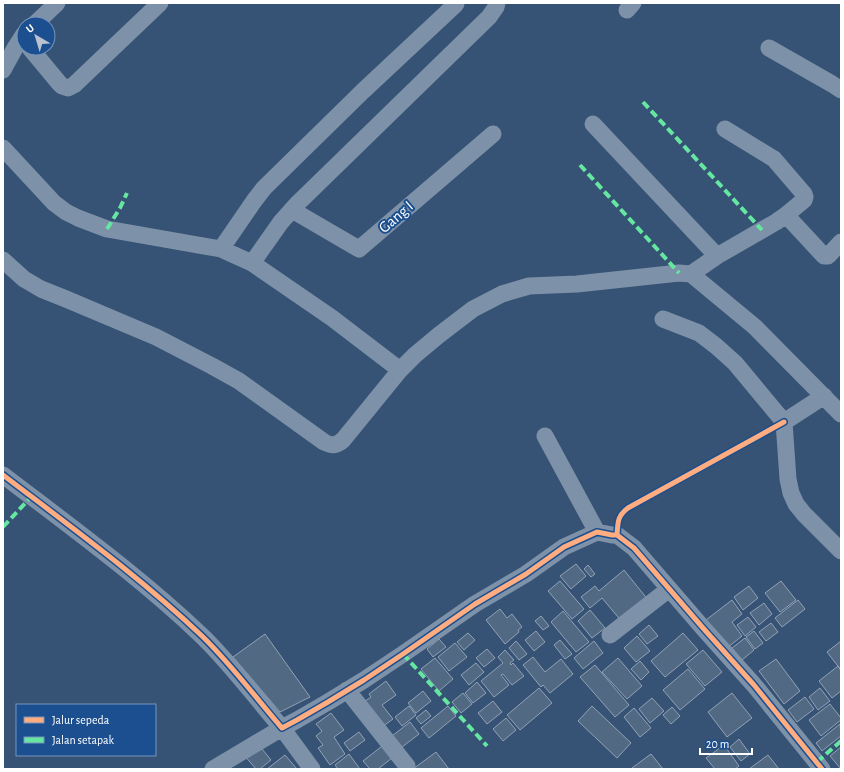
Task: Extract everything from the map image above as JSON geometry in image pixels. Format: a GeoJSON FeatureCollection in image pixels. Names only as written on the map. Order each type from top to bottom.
{"type":"FeatureCollection","features":[{"type":"Feature","properties":{"kind":"street"},"geometry":{"type":"LineString","coordinates":[[43,16],[57,3]]}},
{"type":"Feature","properties":{"kind":"street"},"geometry":{"type":"LineString","coordinates":[[38,56],[59,83],[68,88],[74,85],[160,3]]}},
{"type":"Feature","properties":{"kind":"street"},"geometry":{"type":"LineString","coordinates":[[252,263],[281,222],[292,210],[325,175],[489,17],[497,3]]}},
{"type":"Feature","properties":{"kind":"street"},"geometry":{"type":"LineString","coordinates":[[221,249],[264,188],[456,4]]}},
{"type":"Feature","properties":{"kind":"street"},"geometry":{"type":"LineString","coordinates":[[3,70],[16,47]]}},
{"type":"Feature","properties":{"kind":"street"},"geometry":{"type":"LineString","coordinates":[[769,48],[841,90]]}},
{"type":"Feature","properties":{"kind":"street"},"geometry":{"type":"LineString","coordinates":[[593,124],[717,256]]}},
{"type":"Feature","properties":{"kind":"street"},"geometry":{"type":"LineString","coordinates":[[691,274],[717,256],[776,222],[804,200],[805,197],[774,159],[725,129]]}},
{"type":"Feature","properties":{"kind":"street","name":"Gang I"},"geometry":{"type":"LineString","coordinates":[[292,210],[360,249],[493,134]]}},
{"type":"Feature","properties":{"kind":"street"},"geometry":{"type":"LineString","coordinates":[[3,148],[54,203],[66,212],[107,229],[221,249],[252,263],[332,318],[400,370]]}},
{"type":"Feature","properties":{"kind":"street"},"geometry":{"type":"LineString","coordinates":[[786,215],[824,256],[828,256],[841,242]]}},
{"type":"Feature","properties":{"kind":"street"},"geometry":{"type":"LineString","coordinates":[[3,260],[24,279],[41,289],[156,337],[239,381],[324,442],[333,445],[338,444],[343,440],[400,370],[415,355],[472,309],[502,294],[529,286],[577,284],[679,273],[691,274],[755,327],[841,414]]}},
{"type":"Feature","properties":{"kind":"street"},"geometry":{"type":"LineString","coordinates":[[663,319],[699,333],[716,346],[735,364],[784,422],[788,479],[791,493],[796,504],[804,514],[841,551]]}},
{"type":"Feature","properties":{"kind":"street"},"geometry":{"type":"LineString","coordinates":[[784,422],[824,396]]}},
{"type":"Feature","properties":{"kind":"street"},"geometry":{"type":"LineString","coordinates":[[545,436],[596,532]]}},
{"type":"Feature","properties":{"kind":"street"},"geometry":{"type":"LineString","coordinates":[[3,475],[86,537],[183,618],[226,661],[282,728],[312,769]]}},
{"type":"Feature","properties":{"kind":"street"},"geometry":{"type":"LineString","coordinates":[[213,769],[328,702],[403,654],[475,604],[526,574],[564,548],[596,532],[617,535],[634,548],[754,685],[822,769]]}},
{"type":"Feature","properties":{"kind":"street"},"geometry":{"type":"LineString","coordinates":[[610,635],[669,589]]}},
{"type":"Feature","properties":{"kind":"street"},"geometry":{"type":"LineString","coordinates":[[347,690],[407,766]]}},
{"type":"Feature","properties":{"kind":"building"},"geometry":{"type":"Polygon","coordinates":[[[576,564],[586,576],[571,589],[560,576],[576,564]]]}},
{"type":"Feature","properties":{"kind":"building"},"geometry":{"type":"Polygon","coordinates":[[[588,565],[595,574],[591,577],[584,569],[588,565]]]}},
{"type":"Feature","properties":{"kind":"building"},"geometry":{"type":"Polygon","coordinates":[[[624,570],[649,601],[623,623],[602,598],[590,608],[581,597],[595,586],[599,591],[624,570]]]}},
{"type":"Feature","properties":{"kind":"building"},"geometry":{"type":"Polygon","coordinates":[[[560,581],[584,609],[572,619],[548,591],[560,581]]]}},
{"type":"Feature","properties":{"kind":"building"},"geometry":{"type":"Polygon","coordinates":[[[781,581],[796,600],[780,612],[765,593],[781,581]]]}},
{"type":"Feature","properties":{"kind":"building"},"geometry":{"type":"Polygon","coordinates":[[[749,586],[758,598],[743,610],[734,597],[749,586]]]}},
{"type":"Feature","properties":{"kind":"building"},"geometry":{"type":"Polygon","coordinates":[[[732,600],[742,614],[732,622],[742,636],[727,648],[706,620],[732,600]]]}},
{"type":"Feature","properties":{"kind":"building"},"geometry":{"type":"Polygon","coordinates":[[[798,600],[805,609],[782,627],[775,618],[798,600]]]}},
{"type":"Feature","properties":{"kind":"building"},"geometry":{"type":"Polygon","coordinates":[[[764,603],[772,614],[759,625],[750,613],[764,603]]]}},
{"type":"Feature","properties":{"kind":"building"},"geometry":{"type":"Polygon","coordinates":[[[500,609],[507,618],[512,614],[522,627],[518,630],[519,632],[505,644],[486,620],[500,609]]]}},
{"type":"Feature","properties":{"kind":"building"},"geometry":{"type":"Polygon","coordinates":[[[590,610],[605,628],[592,638],[578,621],[590,610]]]}},
{"type":"Feature","properties":{"kind":"building"},"geometry":{"type":"Polygon","coordinates":[[[563,611],[589,642],[576,652],[551,622],[563,611]]]}},
{"type":"Feature","properties":{"kind":"building"},"geometry":{"type":"Polygon","coordinates":[[[541,616],[549,626],[543,630],[535,621],[541,616]]]}},
{"type":"Feature","properties":{"kind":"building"},"geometry":{"type":"Polygon","coordinates":[[[748,617],[756,627],[745,636],[737,625],[748,617]]]}},
{"type":"Feature","properties":{"kind":"building"},"geometry":{"type":"Polygon","coordinates":[[[771,623],[778,632],[766,641],[759,632],[771,623]]]}},
{"type":"Feature","properties":{"kind":"building"},"geometry":{"type":"Polygon","coordinates":[[[649,625],[658,636],[647,644],[639,634],[649,625]]]}},
{"type":"Feature","properties":{"kind":"building"},"geometry":{"type":"Polygon","coordinates":[[[536,631],[545,642],[534,651],[525,640],[536,631]]]}},
{"type":"Feature","properties":{"kind":"building"},"geometry":{"type":"Polygon","coordinates":[[[754,631],[763,643],[755,649],[746,637],[754,631]]]}},
{"type":"Feature","properties":{"kind":"building"},"geometry":{"type":"Polygon","coordinates":[[[468,633],[475,640],[464,650],[457,642],[468,633]]]}},
{"type":"Feature","properties":{"kind":"building"},"geometry":{"type":"Polygon","coordinates":[[[683,633],[698,650],[665,677],[651,661],[683,633]]]}},
{"type":"Feature","properties":{"kind":"building"},"geometry":{"type":"Polygon","coordinates":[[[265,634],[310,697],[280,712],[233,657],[265,634]]]}},
{"type":"Feature","properties":{"kind":"building"},"geometry":{"type":"Polygon","coordinates":[[[637,636],[650,651],[636,662],[624,648],[637,636]]]}},
{"type":"Feature","properties":{"kind":"building"},"geometry":{"type":"Polygon","coordinates":[[[745,638],[754,650],[742,660],[732,648],[745,638]]]}},
{"type":"Feature","properties":{"kind":"building"},"geometry":{"type":"Polygon","coordinates":[[[439,639],[446,647],[433,657],[427,649],[439,639]]]}},
{"type":"Feature","properties":{"kind":"building"},"geometry":{"type":"Polygon","coordinates":[[[560,640],[572,654],[565,659],[554,645],[560,640]]]}},
{"type":"Feature","properties":{"kind":"building"},"geometry":{"type":"Polygon","coordinates":[[[516,641],[527,654],[519,660],[509,648],[516,641]]]}},
{"type":"Feature","properties":{"kind":"building"},"geometry":{"type":"Polygon","coordinates":[[[594,641],[603,653],[583,669],[574,658],[594,641]]]}},
{"type":"Feature","properties":{"kind":"building"},"geometry":{"type":"Polygon","coordinates":[[[841,641],[841,670],[827,652],[841,641]]]}},
{"type":"Feature","properties":{"kind":"building"},"geometry":{"type":"Polygon","coordinates":[[[455,643],[467,657],[449,671],[438,657],[455,643]]]}},
{"type":"Feature","properties":{"kind":"building"},"geometry":{"type":"Polygon","coordinates":[[[487,649],[495,658],[484,667],[476,658],[487,649]]]}},
{"type":"Feature","properties":{"kind":"building"},"geometry":{"type":"Polygon","coordinates":[[[505,650],[514,660],[510,663],[511,665],[513,663],[524,676],[512,685],[503,674],[501,675],[509,685],[494,697],[481,681],[503,663],[498,657],[505,650]]]}},
{"type":"Feature","properties":{"kind":"building"},"geometry":{"type":"Polygon","coordinates":[[[703,650],[722,672],[705,686],[686,664],[703,650]]]}},
{"type":"Feature","properties":{"kind":"building"},"geometry":{"type":"Polygon","coordinates":[[[533,657],[545,672],[561,659],[573,674],[550,693],[543,685],[541,687],[523,665],[533,657]]]}},
{"type":"Feature","properties":{"kind":"building"},"geometry":{"type":"Polygon","coordinates":[[[435,658],[453,679],[439,691],[421,669],[435,658]]]}},
{"type":"Feature","properties":{"kind":"building"},"geometry":{"type":"Polygon","coordinates":[[[618,658],[642,686],[627,699],[602,672],[618,658]]]}},
{"type":"Feature","properties":{"kind":"building"},"geometry":{"type":"Polygon","coordinates":[[[776,659],[800,691],[784,704],[759,671],[776,659]]]}},
{"type":"Feature","properties":{"kind":"building"},"geometry":{"type":"Polygon","coordinates":[[[640,661],[649,672],[641,680],[631,669],[640,661]]]}},
{"type":"Feature","properties":{"kind":"building"},"geometry":{"type":"Polygon","coordinates":[[[476,663],[484,672],[469,685],[461,675],[476,663]]]}},
{"type":"Feature","properties":{"kind":"building"},"geometry":{"type":"Polygon","coordinates":[[[595,665],[629,705],[615,717],[580,677],[595,665]]]}},
{"type":"Feature","properties":{"kind":"building"},"geometry":{"type":"Polygon","coordinates":[[[838,666],[841,671],[841,691],[832,698],[819,681],[838,666]]]}},
{"type":"Feature","properties":{"kind":"building"},"geometry":{"type":"Polygon","coordinates":[[[688,669],[705,689],[680,710],[663,690],[688,669]]]}},
{"type":"Feature","properties":{"kind":"building"},"geometry":{"type":"Polygon","coordinates":[[[386,681],[396,695],[382,705],[393,719],[379,729],[361,704],[371,697],[369,694],[386,681]]]}},
{"type":"Feature","properties":{"kind":"building"},"geometry":{"type":"Polygon","coordinates":[[[477,682],[486,693],[473,703],[465,693],[477,682]]]}},
{"type":"Feature","properties":{"kind":"building"},"geometry":{"type":"Polygon","coordinates":[[[539,688],[552,703],[520,730],[507,715],[539,688]]]}},
{"type":"Feature","properties":{"kind":"building"},"geometry":{"type":"Polygon","coordinates":[[[820,688],[830,701],[818,710],[809,697],[820,688]]]}},
{"type":"Feature","properties":{"kind":"building"},"geometry":{"type":"Polygon","coordinates":[[[423,691],[431,701],[416,713],[408,703],[423,691]]]}},
{"type":"Feature","properties":{"kind":"building"},"geometry":{"type":"Polygon","coordinates":[[[463,693],[472,704],[461,713],[452,702],[463,693]]]}},
{"type":"Feature","properties":{"kind":"building"},"geometry":{"type":"Polygon","coordinates":[[[732,693],[752,718],[727,737],[708,712],[732,693]]]}},
{"type":"Feature","properties":{"kind":"building"},"geometry":{"type":"Polygon","coordinates":[[[805,697],[814,709],[797,722],[788,710],[805,697]]]}},
{"type":"Feature","properties":{"kind":"building"},"geometry":{"type":"Polygon","coordinates":[[[652,698],[664,711],[650,723],[639,709],[652,698]]]}},
{"type":"Feature","properties":{"kind":"building"},"geometry":{"type":"Polygon","coordinates":[[[493,701],[502,712],[487,724],[478,713],[493,701]]]}},
{"type":"Feature","properties":{"kind":"building"},"geometry":{"type":"Polygon","coordinates":[[[830,704],[841,720],[821,736],[809,720],[830,704]]]}},
{"type":"Feature","properties":{"kind":"building"},"geometry":{"type":"Polygon","coordinates":[[[409,706],[416,715],[402,726],[395,717],[409,706]]]}},
{"type":"Feature","properties":{"kind":"building"},"geometry":{"type":"Polygon","coordinates":[[[448,706],[456,716],[429,738],[421,728],[448,706]]]}},
{"type":"Feature","properties":{"kind":"building"},"geometry":{"type":"Polygon","coordinates":[[[592,706],[631,743],[617,758],[578,721],[592,706]]]}},
{"type":"Feature","properties":{"kind":"building"},"geometry":{"type":"Polygon","coordinates":[[[672,707],[680,716],[671,724],[663,715],[672,707]]]}},
{"type":"Feature","properties":{"kind":"building"},"geometry":{"type":"Polygon","coordinates":[[[634,708],[651,728],[640,737],[624,717],[634,708]]]}},
{"type":"Feature","properties":{"kind":"building"},"geometry":{"type":"Polygon","coordinates":[[[426,710],[431,716],[421,724],[416,718],[426,710]]]}},
{"type":"Feature","properties":{"kind":"building"},"geometry":{"type":"Polygon","coordinates":[[[331,713],[344,730],[334,737],[345,754],[330,765],[318,748],[323,745],[316,736],[322,731],[316,724],[331,713]]]}},
{"type":"Feature","properties":{"kind":"building"},"geometry":{"type":"Polygon","coordinates":[[[506,718],[516,730],[503,741],[493,729],[506,718]]]}},
{"type":"Feature","properties":{"kind":"building"},"geometry":{"type":"Polygon","coordinates":[[[410,722],[419,734],[397,751],[387,740],[410,722]]]}},
{"type":"Feature","properties":{"kind":"building"},"geometry":{"type":"Polygon","coordinates":[[[840,724],[841,736],[822,751],[816,743],[840,724]]]}},
{"type":"Feature","properties":{"kind":"building"},"geometry":{"type":"Polygon","coordinates":[[[359,732],[365,740],[350,751],[344,743],[359,732]]]}},
{"type":"Feature","properties":{"kind":"building"},"geometry":{"type":"Polygon","coordinates":[[[739,739],[750,754],[741,761],[730,747],[739,739]]]}},
{"type":"Feature","properties":{"kind":"building"},"geometry":{"type":"Polygon","coordinates":[[[386,743],[396,755],[378,769],[370,769],[363,761],[386,743]]]}},
{"type":"Feature","properties":{"kind":"building"},"geometry":{"type":"Polygon","coordinates":[[[258,744],[271,760],[260,769],[256,769],[244,755],[258,744]]]}},
{"type":"Feature","properties":{"kind":"building"},"geometry":{"type":"Polygon","coordinates":[[[724,745],[739,766],[735,769],[715,769],[706,758],[724,745]]]}},
{"type":"Feature","properties":{"kind":"building"},"geometry":{"type":"Polygon","coordinates":[[[841,747],[841,769],[830,756],[841,747]]]}},
{"type":"Feature","properties":{"kind":"building"},"geometry":{"type":"Polygon","coordinates":[[[436,752],[449,769],[413,769],[436,752]]]}},
{"type":"Feature","properties":{"kind":"building"},"geometry":{"type":"Polygon","coordinates":[[[349,754],[360,769],[338,769],[335,765],[349,754]]]}},
{"type":"Feature","properties":{"kind":"building"},"geometry":{"type":"Polygon","coordinates":[[[651,754],[663,769],[632,768],[651,754]]]}},
{"type":"Feature","properties":{"kind":"building"},"geometry":{"type":"Polygon","coordinates":[[[285,755],[297,769],[267,769],[285,755]]]}},
{"type":"Feature","properties":{"kind":"building"},"geometry":{"type":"Polygon","coordinates":[[[768,755],[779,769],[749,769],[768,755]]]}},
{"type":"Feature","properties":{"kind":"marked path"},"geometry":{"type":"LineString","coordinates":[[643,102],[762,230]]}},
{"type":"Feature","properties":{"kind":"marked path"},"geometry":{"type":"LineString","coordinates":[[580,165],[679,273]]}},
{"type":"Feature","properties":{"kind":"marked path"},"geometry":{"type":"LineString","coordinates":[[107,229],[127,193]]}},
{"type":"Feature","properties":{"kind":"marked path"},"geometry":{"type":"LineString","coordinates":[[3,527],[31,497]]}},
{"type":"Feature","properties":{"kind":"marked path"},"geometry":{"type":"LineString","coordinates":[[403,654],[487,746]]}},
{"type":"Feature","properties":{"kind":"marked path"},"geometry":{"type":"LineString","coordinates":[[817,762],[841,741]]}},
{"type":"Feature","properties":{"kind":"cycle path"},"geometry":{"type":"LineString","coordinates":[[617,535],[620,517],[628,508],[784,422]]}},
{"type":"Feature","properties":{"kind":"cycle path"},"geometry":{"type":"LineString","coordinates":[[3,475],[105,553],[178,614],[223,658],[282,728],[364,680],[475,604],[526,574],[564,547],[597,532],[617,535],[634,548],[754,685],[822,769]]}}]}
